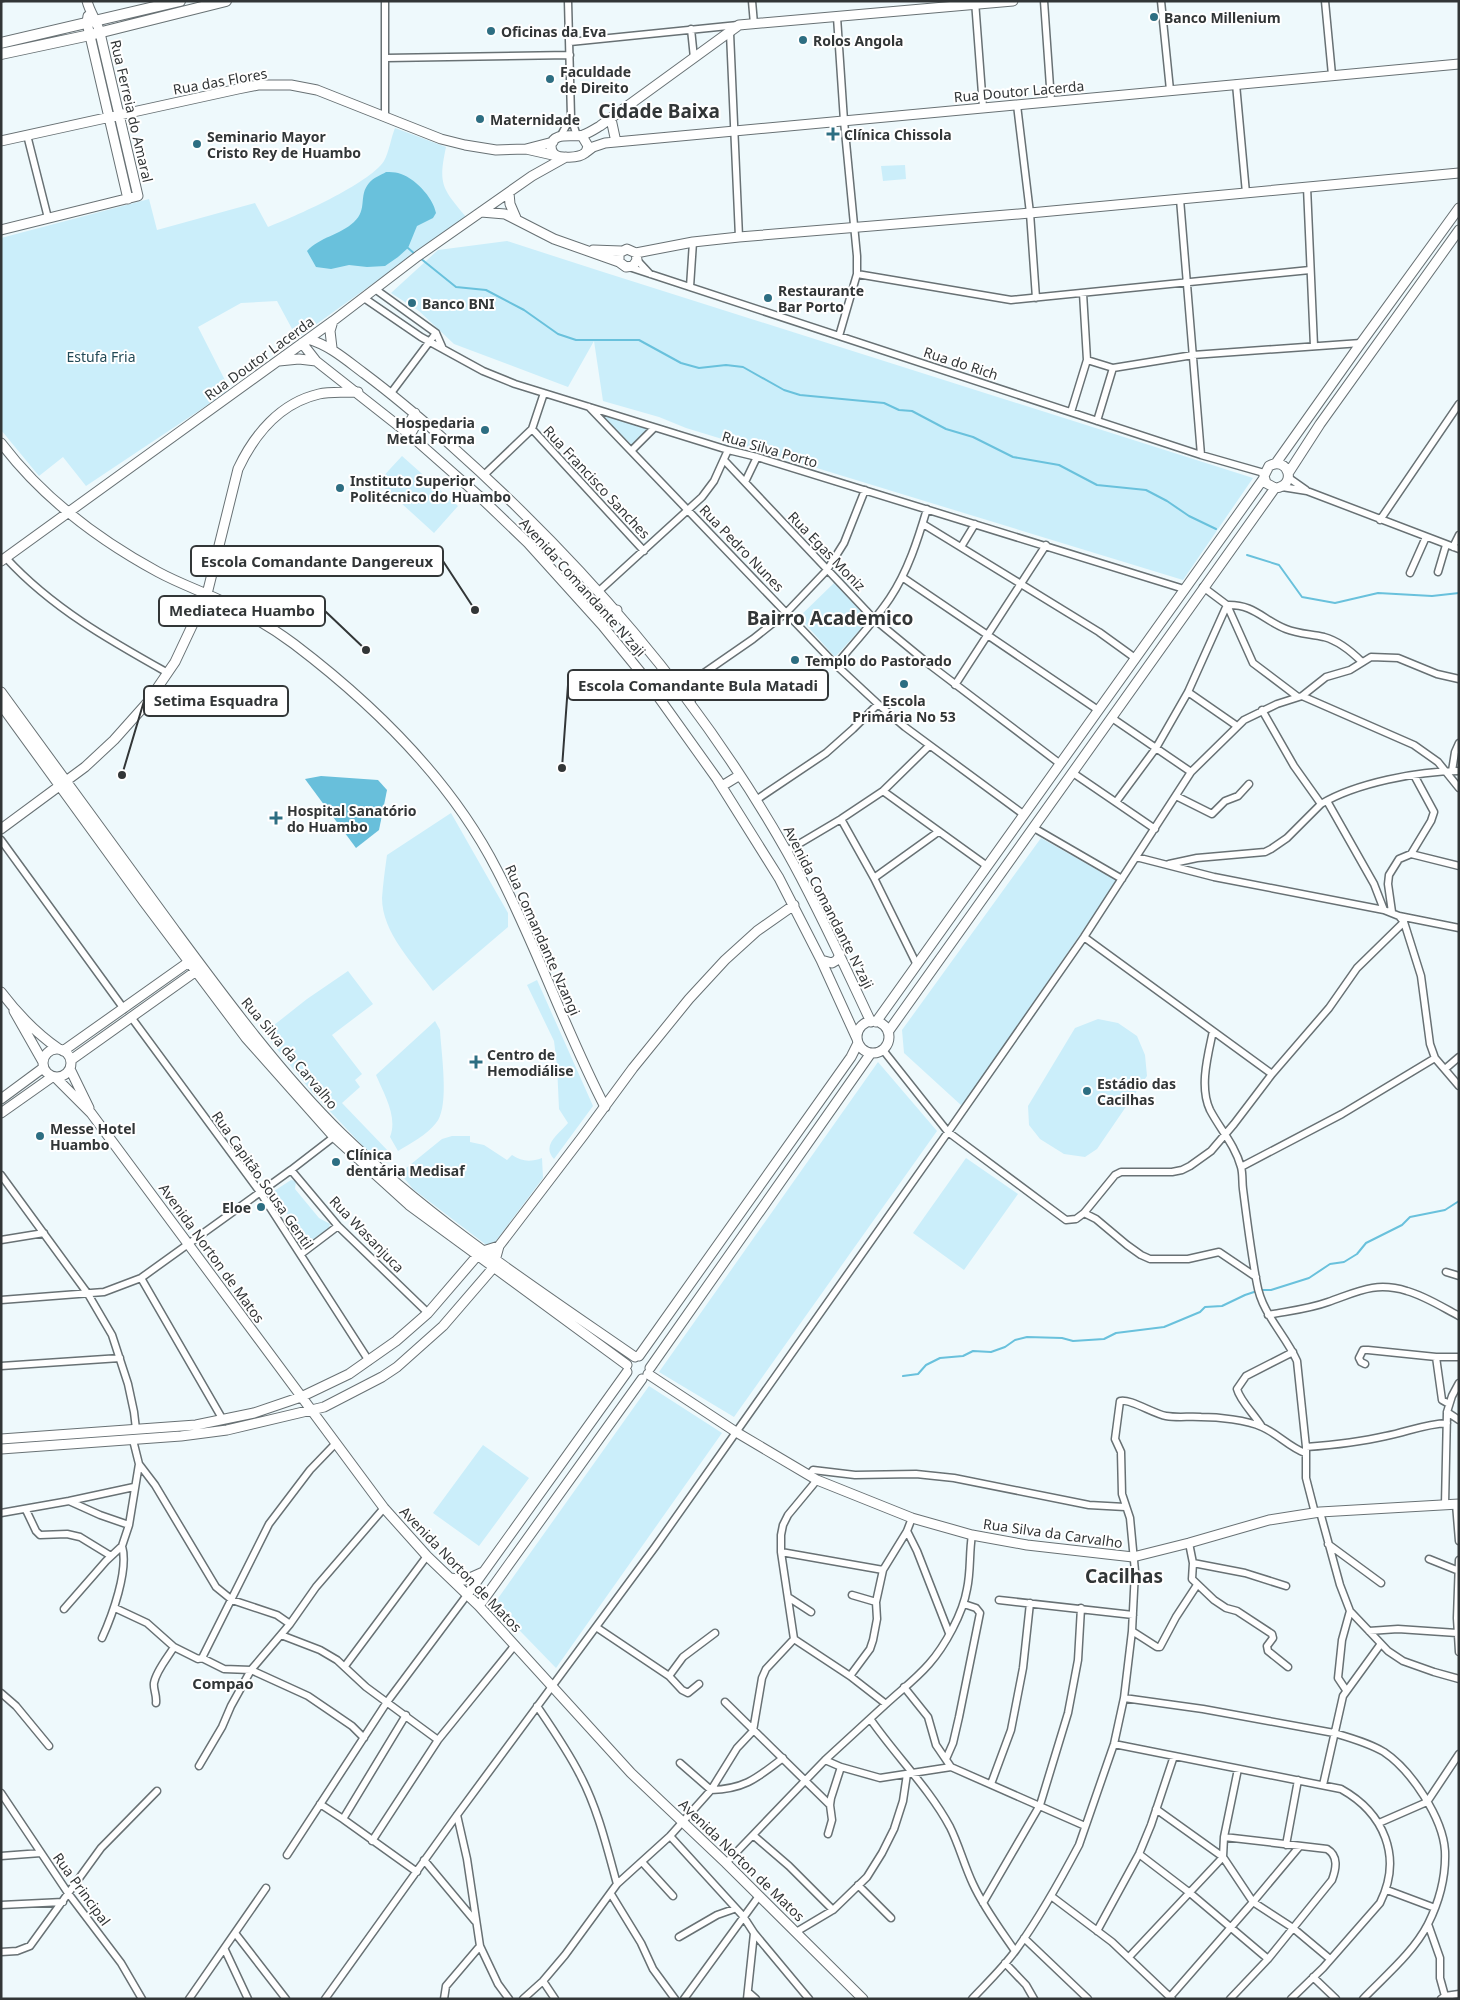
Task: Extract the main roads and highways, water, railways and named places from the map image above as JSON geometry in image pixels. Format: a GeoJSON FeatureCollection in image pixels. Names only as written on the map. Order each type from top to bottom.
{"type":"FeatureCollection","features":[{"type":"Feature","properties":{"kind":"main road"},"geometry":{"type":"LineString","coordinates":[[1,43],[180,1]]}},
{"type":"Feature","properties":{"kind":"main road"},"geometry":{"type":"LineString","coordinates":[[1,54],[95,34],[226,1]]}},
{"type":"Feature","properties":{"kind":"main road"},"geometry":{"type":"LineString","coordinates":[[18,39],[20,50]]}},
{"type":"Feature","properties":{"kind":"waterway"},"geometry":{"type":"LineString","coordinates":[[408,248],[416,255]]}},
{"type":"Feature","properties":{"kind":"waterway"},"geometry":{"type":"LineString","coordinates":[[420,258],[456,287],[486,290],[524,310],[558,334],[576,340],[639,340],[681,363],[699,368],[726,365],[743,367],[784,390],[800,395],[884,403],[899,410],[912,411],[946,429],[973,437],[1013,457],[1059,465],[1097,485],[1146,490],[1189,516],[1216,529]]}},
{"type":"Feature","properties":{"kind":"waterway"},"geometry":{"type":"LineString","coordinates":[[1247,555],[1279,565],[1302,597],[1335,603],[1378,593],[1432,596],[1459,593]]}},
{"type":"Feature","properties":{"kind":"waterway"},"geometry":{"type":"LineString","coordinates":[[1261,1290],[1271,1290],[1309,1278],[1330,1264],[1344,1262],[1357,1254],[1366,1243],[1402,1225],[1410,1217],[1445,1210],[1459,1201]]}},
{"type":"Feature","properties":{"kind":"waterway"},"geometry":{"type":"LineString","coordinates":[[903,1376],[918,1374],[926,1365],[940,1358],[963,1356],[973,1351],[991,1352],[1005,1347],[1015,1340],[1027,1337],[1062,1338],[1073,1341],[1104,1339],[1116,1333],[1164,1327],[1200,1312],[1205,1307],[1222,1306],[1257,1291]]}},
{"type":"Feature","properties":{"kind":"railway"},"geometry":{"type":"LineString","coordinates":[[1,2],[5,1]]}},
{"type":"Feature","properties":{"kind":"place","name":"Banco Millenium"},"geometry":{"type":"Point","coordinates":[1154,17]}},
{"type":"Feature","properties":{"kind":"place","name":"Oficinas da Eva"},"geometry":{"type":"Point","coordinates":[491,31]}},
{"type":"Feature","properties":{"kind":"place","name":"Rolos Angola"},"geometry":{"type":"Point","coordinates":[803,40]}},
{"type":"Feature","properties":{"kind":"place","name":"Faculdade de Direito"},"geometry":{"type":"Point","coordinates":[550,79]}},
{"type":"Feature","properties":{"kind":"place","name":"Maternidade"},"geometry":{"type":"Point","coordinates":[480,119]}},
{"type":"Feature","properties":{"kind":"place","name":"Clínica Chissola"},"geometry":{"type":"Point","coordinates":[833,134]}},
{"type":"Feature","properties":{"kind":"place","name":"Seminario Mayor Cristo Rey de Huambo"},"geometry":{"type":"Point","coordinates":[197,144]}},
{"type":"Feature","properties":{"kind":"place","name":"Restaurante Bar Porto"},"geometry":{"type":"Point","coordinates":[768,298]}},
{"type":"Feature","properties":{"kind":"place","name":"Banco BNI"},"geometry":{"type":"Point","coordinates":[412,303]}},
{"type":"Feature","properties":{"kind":"place","name":"Hospedaria Metal Forma"},"geometry":{"type":"Point","coordinates":[485,430]}},
{"type":"Feature","properties":{"kind":"place","name":"Instituto Superior Politécnico do Huambo"},"geometry":{"type":"Point","coordinates":[340,488]}},
{"type":"Feature","properties":{"kind":"place","name":"Escola Comandante Dangereux"},"geometry":{"type":"Point","coordinates":[475,610]}},
{"type":"Feature","properties":{"kind":"place","name":"Mediateca Huambo"},"geometry":{"type":"Point","coordinates":[366,650]}},
{"type":"Feature","properties":{"kind":"place","name":"Templo do Pastorado"},"geometry":{"type":"Point","coordinates":[795,660]}},
{"type":"Feature","properties":{"kind":"place","name":"Escola Primária No 53"},"geometry":{"type":"Point","coordinates":[904,684]}},
{"type":"Feature","properties":{"kind":"place","name":"Escola Comandante Bula Matadi"},"geometry":{"type":"Point","coordinates":[562,768]}},
{"type":"Feature","properties":{"kind":"place","name":"Setima Esquadra"},"geometry":{"type":"Point","coordinates":[122,775]}},
{"type":"Feature","properties":{"kind":"place","name":"Hospital Sanatório do Huambo"},"geometry":{"type":"Point","coordinates":[276,818]}},
{"type":"Feature","properties":{"kind":"place","name":"Centro de Hemodiálise"},"geometry":{"type":"Point","coordinates":[476,1062]}},
{"type":"Feature","properties":{"kind":"place","name":"Estádio das Cacilhas"},"geometry":{"type":"Point","coordinates":[1087,1091]}},
{"type":"Feature","properties":{"kind":"place","name":"Messe Hotel Huambo"},"geometry":{"type":"Point","coordinates":[40,1136]}},
{"type":"Feature","properties":{"kind":"place","name":"Clínica dentária Medisaf"},"geometry":{"type":"Point","coordinates":[336,1162]}},
{"type":"Feature","properties":{"kind":"place","name":"Eloe"},"geometry":{"type":"Point","coordinates":[261,1207]}},
{"type":"Feature","properties":{"kind":"district","name":"Cidade Baixa"},"geometry":{"type":"Point","coordinates":[659,111]}},
{"type":"Feature","properties":{"kind":"district","name":"Bairro Academico"},"geometry":{"type":"Point","coordinates":[830,618]}},
{"type":"Feature","properties":{"kind":"district","name":"Cacilhas"},"geometry":{"type":"Point","coordinates":[1124,1576]}},
{"type":"Feature","properties":{"kind":"district","name":"Compao"},"geometry":{"type":"Point","coordinates":[223,1683]}},
{"type":"Feature","properties":{"kind":"park label","name":"Estufa Fria"},"geometry":{"type":"Point","coordinates":[101,356]}}]}
